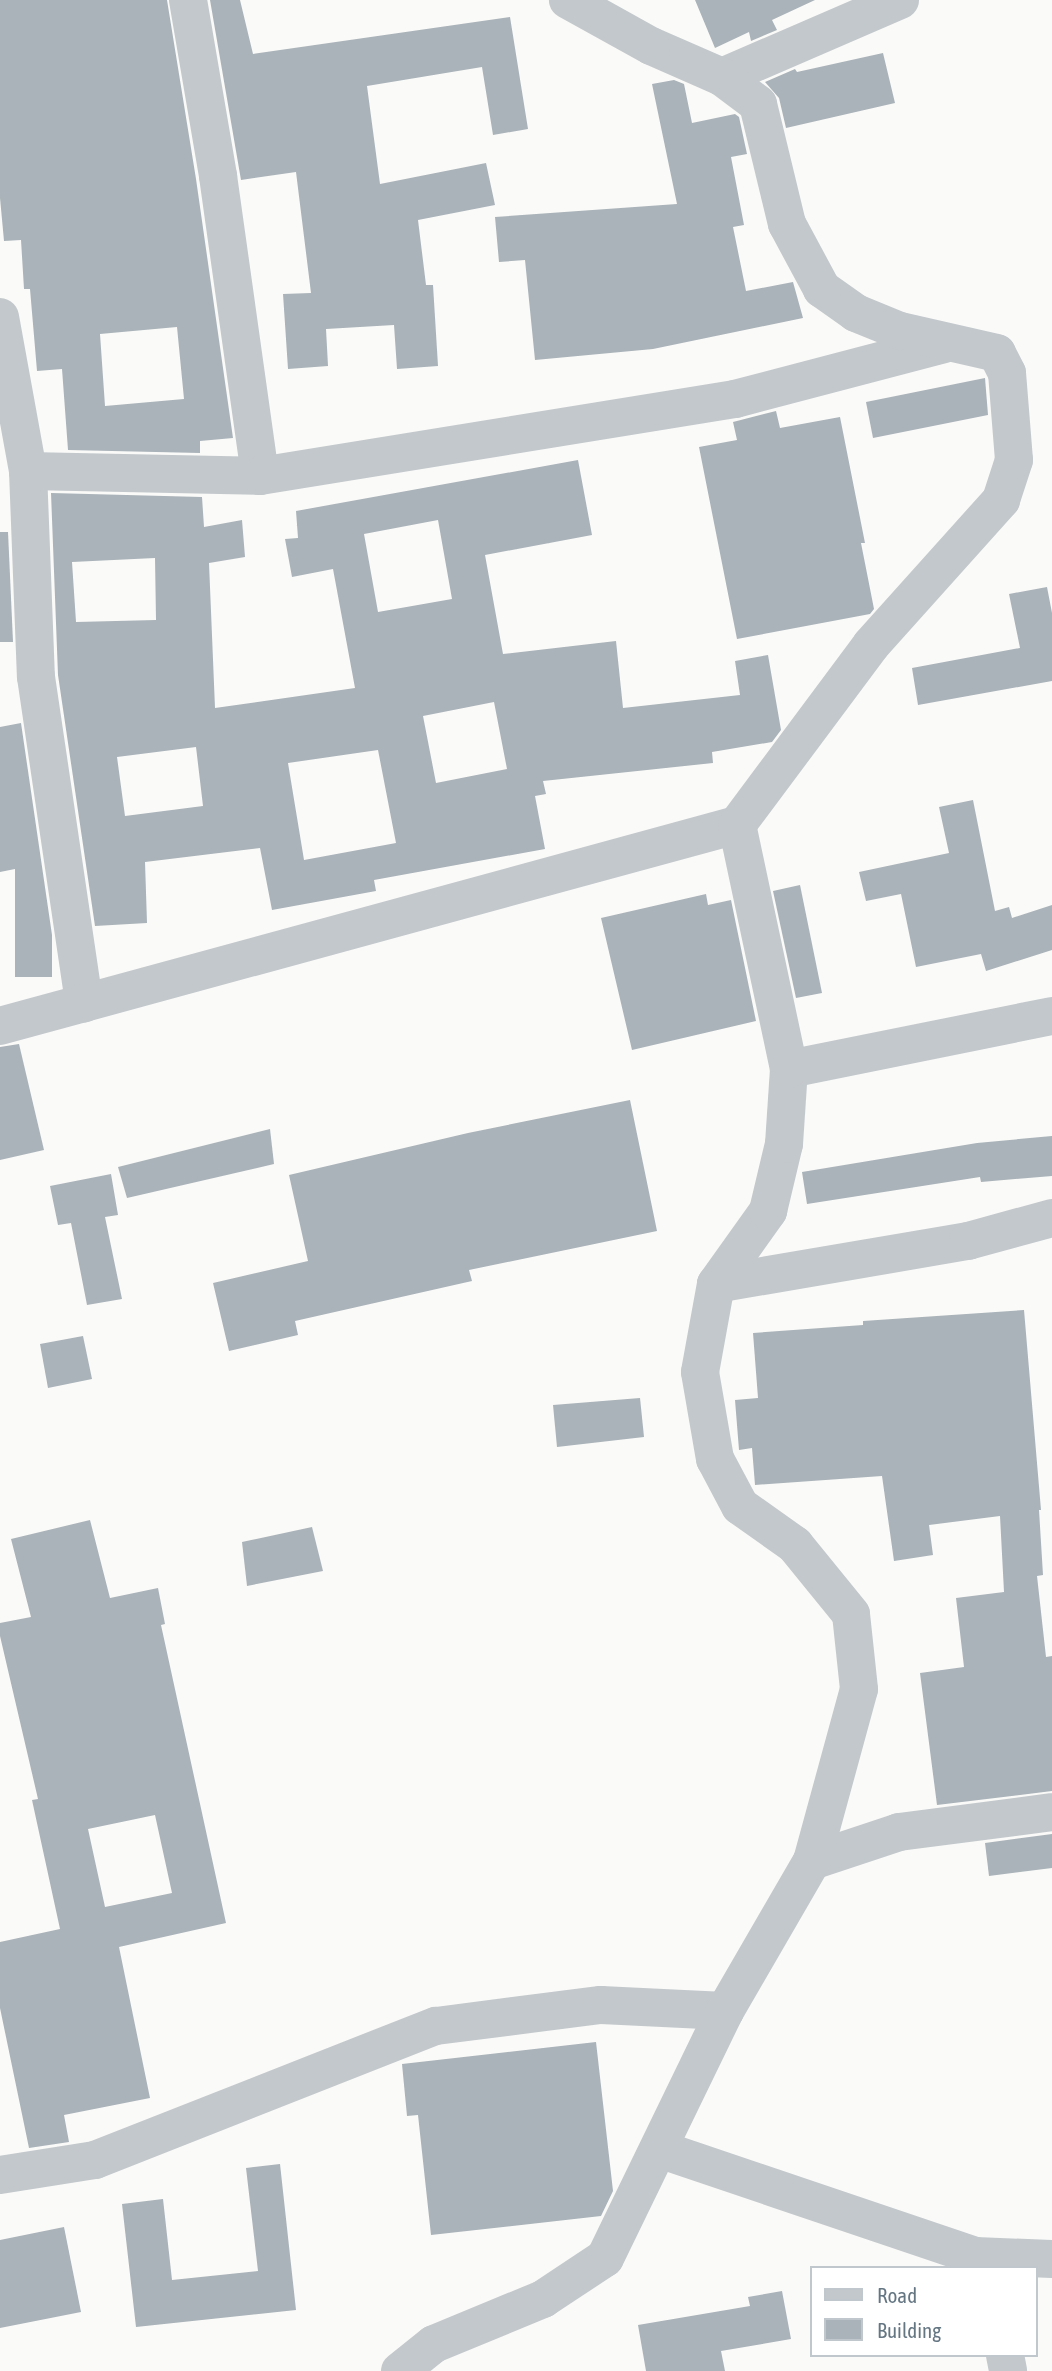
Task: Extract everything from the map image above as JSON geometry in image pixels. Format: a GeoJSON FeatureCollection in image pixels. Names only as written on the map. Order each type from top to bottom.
{"type":"FeatureCollection","features":[{"type":"Feature","properties":{"kind":"street"},"geometry":{"type":"LineString","coordinates":[[188,0],[218,176],[260,476]]}},
{"type":"Feature","properties":{"kind":"street"},"geometry":{"type":"LineString","coordinates":[[0,1026],[737,825],[871,645],[977,530],[1001,500],[1014,460],[1007,373],[997,353],[900,331],[856,313],[821,289],[787,224],[758,104],[722,77],[651,46],[568,0]]}},
{"type":"Feature","properties":{"kind":"street"},"geometry":{"type":"LineString","coordinates":[[722,77],[900,0]]}},
{"type":"Feature","properties":{"kind":"street"},"geometry":{"type":"LineString","coordinates":[[0,317],[28,471],[36,677],[84,1003]]}},
{"type":"Feature","properties":{"kind":"street"},"geometry":{"type":"LineString","coordinates":[[28,471],[260,476],[735,399],[949,342]]}},
{"type":"Feature","properties":{"kind":"street"},"geometry":{"type":"LineString","coordinates":[[400,2371],[435,2344],[543,2299],[606,2258],[725,2011],[812,1861],[859,1689],[851,1614],[795,1545],[740,1506],[715,1459],[700,1372],[716,1284],[768,1211],[784,1144],[789,1069],[737,825]]}},
{"type":"Feature","properties":{"kind":"street"},"geometry":{"type":"LineString","coordinates":[[789,1069],[1052,1016]]}},
{"type":"Feature","properties":{"kind":"street"},"geometry":{"type":"LineString","coordinates":[[716,1284],[968,1241],[1052,1218]]}},
{"type":"Feature","properties":{"kind":"street"},"geometry":{"type":"LineString","coordinates":[[812,1861],[899,1832],[1052,1812]]}},
{"type":"Feature","properties":{"kind":"street"},"geometry":{"type":"LineString","coordinates":[[0,2175],[95,2161],[436,2026],[601,2006],[725,2011]]}},
{"type":"Feature","properties":{"kind":"street"},"geometry":{"type":"LineString","coordinates":[[659,2149],[976,2262],[1052,2259]]}},
{"type":"Feature","properties":{"kind":"building"},"geometry":{"type":"Polygon","coordinates":[[[0,0],[167,0],[233,438],[200,441],[200,453],[68,450],[62,369],[37,371],[30,289],[24,289],[21,240],[4,241],[0,198],[0,0]],[[177,327],[100,334],[105,406],[184,399],[177,327]]]}},
{"type":"Feature","properties":{"kind":"building"},"geometry":{"type":"Polygon","coordinates":[[[210,0],[240,0],[253,54],[510,17],[528,129],[493,135],[482,67],[367,86],[380,184],[486,163],[495,205],[418,220],[426,285],[433,285],[438,366],[397,369],[394,325],[326,329],[328,366],[288,369],[283,294],[311,293],[296,172],[241,180],[210,0]]]}},
{"type":"Feature","properties":{"kind":"building"},"geometry":{"type":"Polygon","coordinates":[[[695,0],[815,0],[772,20],[777,30],[751,41],[749,32],[715,48],[695,0]]]}},
{"type":"Feature","properties":{"kind":"building"},"geometry":{"type":"Polygon","coordinates":[[[883,53],[895,103],[786,128],[779,98],[765,82],[795,69],[797,72],[883,53]]]}},
{"type":"Feature","properties":{"kind":"building"},"geometry":{"type":"Polygon","coordinates":[[[674,80],[684,84],[692,123],[735,114],[739,117],[747,154],[731,157],[744,225],[733,227],[746,291],[793,282],[803,318],[653,349],[535,360],[525,260],[499,262],[495,217],[677,204],[652,84],[674,80]]]}},
{"type":"Feature","properties":{"kind":"building"},"geometry":{"type":"Polygon","coordinates":[[[985,378],[988,415],[873,438],[866,402],[985,378]]]}},
{"type":"Feature","properties":{"kind":"building"},"geometry":{"type":"Polygon","coordinates":[[[776,411],[780,428],[840,417],[865,543],[861,543],[874,609],[870,614],[737,639],[699,447],[737,440],[733,422],[776,411]]]}},
{"type":"Feature","properties":{"kind":"building"},"geometry":{"type":"Polygon","coordinates":[[[578,460],[592,535],[485,555],[503,654],[616,641],[623,708],[740,695],[735,661],[768,655],[781,730],[772,742],[712,752],[713,763],[543,781],[546,794],[535,796],[545,849],[374,880],[376,891],[272,910],[260,848],[145,862],[147,923],[95,926],[58,675],[51,493],[202,497],[204,527],[242,520],[245,557],[209,563],[215,708],[355,688],[333,569],[292,577],[285,539],[298,538],[296,511],[578,460]],[[438,520],[364,534],[378,612],[452,599],[438,520]],[[155,558],[72,562],[76,622],[156,620],[155,558]],[[494,702],[423,716],[436,783],[507,769],[494,702]],[[196,747],[117,757],[125,816],[203,806],[196,747]],[[378,750],[288,763],[304,860],[396,843],[378,750]]]}},
{"type":"Feature","properties":{"kind":"building"},"geometry":{"type":"Polygon","coordinates":[[[0,532],[8,532],[13,642],[0,642],[0,532]]]}},
{"type":"Feature","properties":{"kind":"building"},"geometry":{"type":"Polygon","coordinates":[[[1047,587],[1052,613],[1052,681],[918,705],[912,668],[1020,648],[1009,594],[1047,587]]]}},
{"type":"Feature","properties":{"kind":"building"},"geometry":{"type":"Polygon","coordinates":[[[21,723],[52,935],[52,977],[15,977],[15,869],[0,872],[0,727],[21,723]]]}},
{"type":"Feature","properties":{"kind":"building"},"geometry":{"type":"Polygon","coordinates":[[[973,800],[995,911],[1009,907],[1012,918],[1052,905],[1052,950],[986,971],[981,954],[916,967],[901,894],[866,901],[859,872],[949,853],[939,807],[973,800]]]}},
{"type":"Feature","properties":{"kind":"building"},"geometry":{"type":"Polygon","coordinates":[[[800,885],[822,993],[796,998],[773,891],[800,885]]]}},
{"type":"Feature","properties":{"kind":"building"},"geometry":{"type":"Polygon","coordinates":[[[706,894],[708,905],[731,900],[756,1021],[632,1050],[601,918],[706,894]]]}},
{"type":"Feature","properties":{"kind":"building"},"geometry":{"type":"Polygon","coordinates":[[[19,1044],[44,1150],[0,1160],[0,1047],[19,1044]]]}},
{"type":"Feature","properties":{"kind":"building"},"geometry":{"type":"Polygon","coordinates":[[[630,1100],[657,1231],[469,1270],[472,1281],[295,1321],[298,1335],[229,1351],[213,1283],[308,1261],[289,1175],[468,1133],[630,1100]]]}},
{"type":"Feature","properties":{"kind":"building"},"geometry":{"type":"Polygon","coordinates":[[[270,1129],[274,1164],[127,1198],[118,1167],[270,1129]]]}},
{"type":"Feature","properties":{"kind":"building"},"geometry":{"type":"Polygon","coordinates":[[[1052,1136],[1052,1176],[981,1182],[980,1177],[807,1204],[802,1172],[977,1143],[1052,1136]]]}},
{"type":"Feature","properties":{"kind":"building"},"geometry":{"type":"Polygon","coordinates":[[[111,1174],[118,1215],[105,1217],[122,1299],[87,1305],[71,1223],[58,1225],[50,1186],[111,1174]]]}},
{"type":"Feature","properties":{"kind":"building"},"geometry":{"type":"Polygon","coordinates":[[[1024,1310],[1041,1510],[1043,1575],[1037,1576],[1046,1657],[1052,1656],[1052,1791],[937,1805],[920,1673],[964,1667],[956,1598],[1004,1592],[1000,1516],[929,1525],[933,1555],[894,1561],[882,1476],[755,1485],[752,1448],[739,1450],[735,1400],[758,1398],[753,1333],[863,1325],[863,1321],[1024,1310]]]}},
{"type":"Feature","properties":{"kind":"building"},"geometry":{"type":"Polygon","coordinates":[[[83,1336],[92,1379],[48,1388],[40,1344],[83,1336]]]}},
{"type":"Feature","properties":{"kind":"building"},"geometry":{"type":"Polygon","coordinates":[[[640,1398],[644,1437],[557,1447],[553,1405],[640,1398]]]}},
{"type":"Feature","properties":{"kind":"building"},"geometry":{"type":"Polygon","coordinates":[[[90,1520],[110,1598],[158,1588],[165,1624],[161,1625],[226,1923],[119,1947],[150,2098],[64,2115],[69,2142],[29,2148],[0,2008],[0,1942],[60,1929],[32,1800],[38,1799],[0,1636],[0,1623],[31,1617],[11,1539],[90,1520]],[[155,1815],[88,1829],[105,1907],[172,1893],[155,1815]]]}},
{"type":"Feature","properties":{"kind":"building"},"geometry":{"type":"Polygon","coordinates":[[[312,1527],[323,1571],[247,1586],[242,1542],[312,1527]]]}},
{"type":"Feature","properties":{"kind":"building"},"geometry":{"type":"Polygon","coordinates":[[[1052,1834],[1052,1868],[989,1876],[985,1843],[1052,1834]]]}},
{"type":"Feature","properties":{"kind":"building"},"geometry":{"type":"Polygon","coordinates":[[[596,2042],[613,2191],[601,2216],[431,2235],[418,2115],[407,2116],[402,2064],[596,2042]]]}},
{"type":"Feature","properties":{"kind":"building"},"geometry":{"type":"Polygon","coordinates":[[[280,2164],[296,2310],[136,2327],[122,2204],[163,2199],[172,2280],[258,2271],[246,2168],[280,2164]]]}},
{"type":"Feature","properties":{"kind":"building"},"geometry":{"type":"Polygon","coordinates":[[[64,2227],[81,2312],[0,2328],[0,2240],[64,2227]]]}},
{"type":"Feature","properties":{"kind":"building"},"geometry":{"type":"Polygon","coordinates":[[[782,2291],[791,2339],[721,2351],[725,2371],[646,2371],[638,2325],[750,2306],[748,2297],[782,2291]]]}}]}
